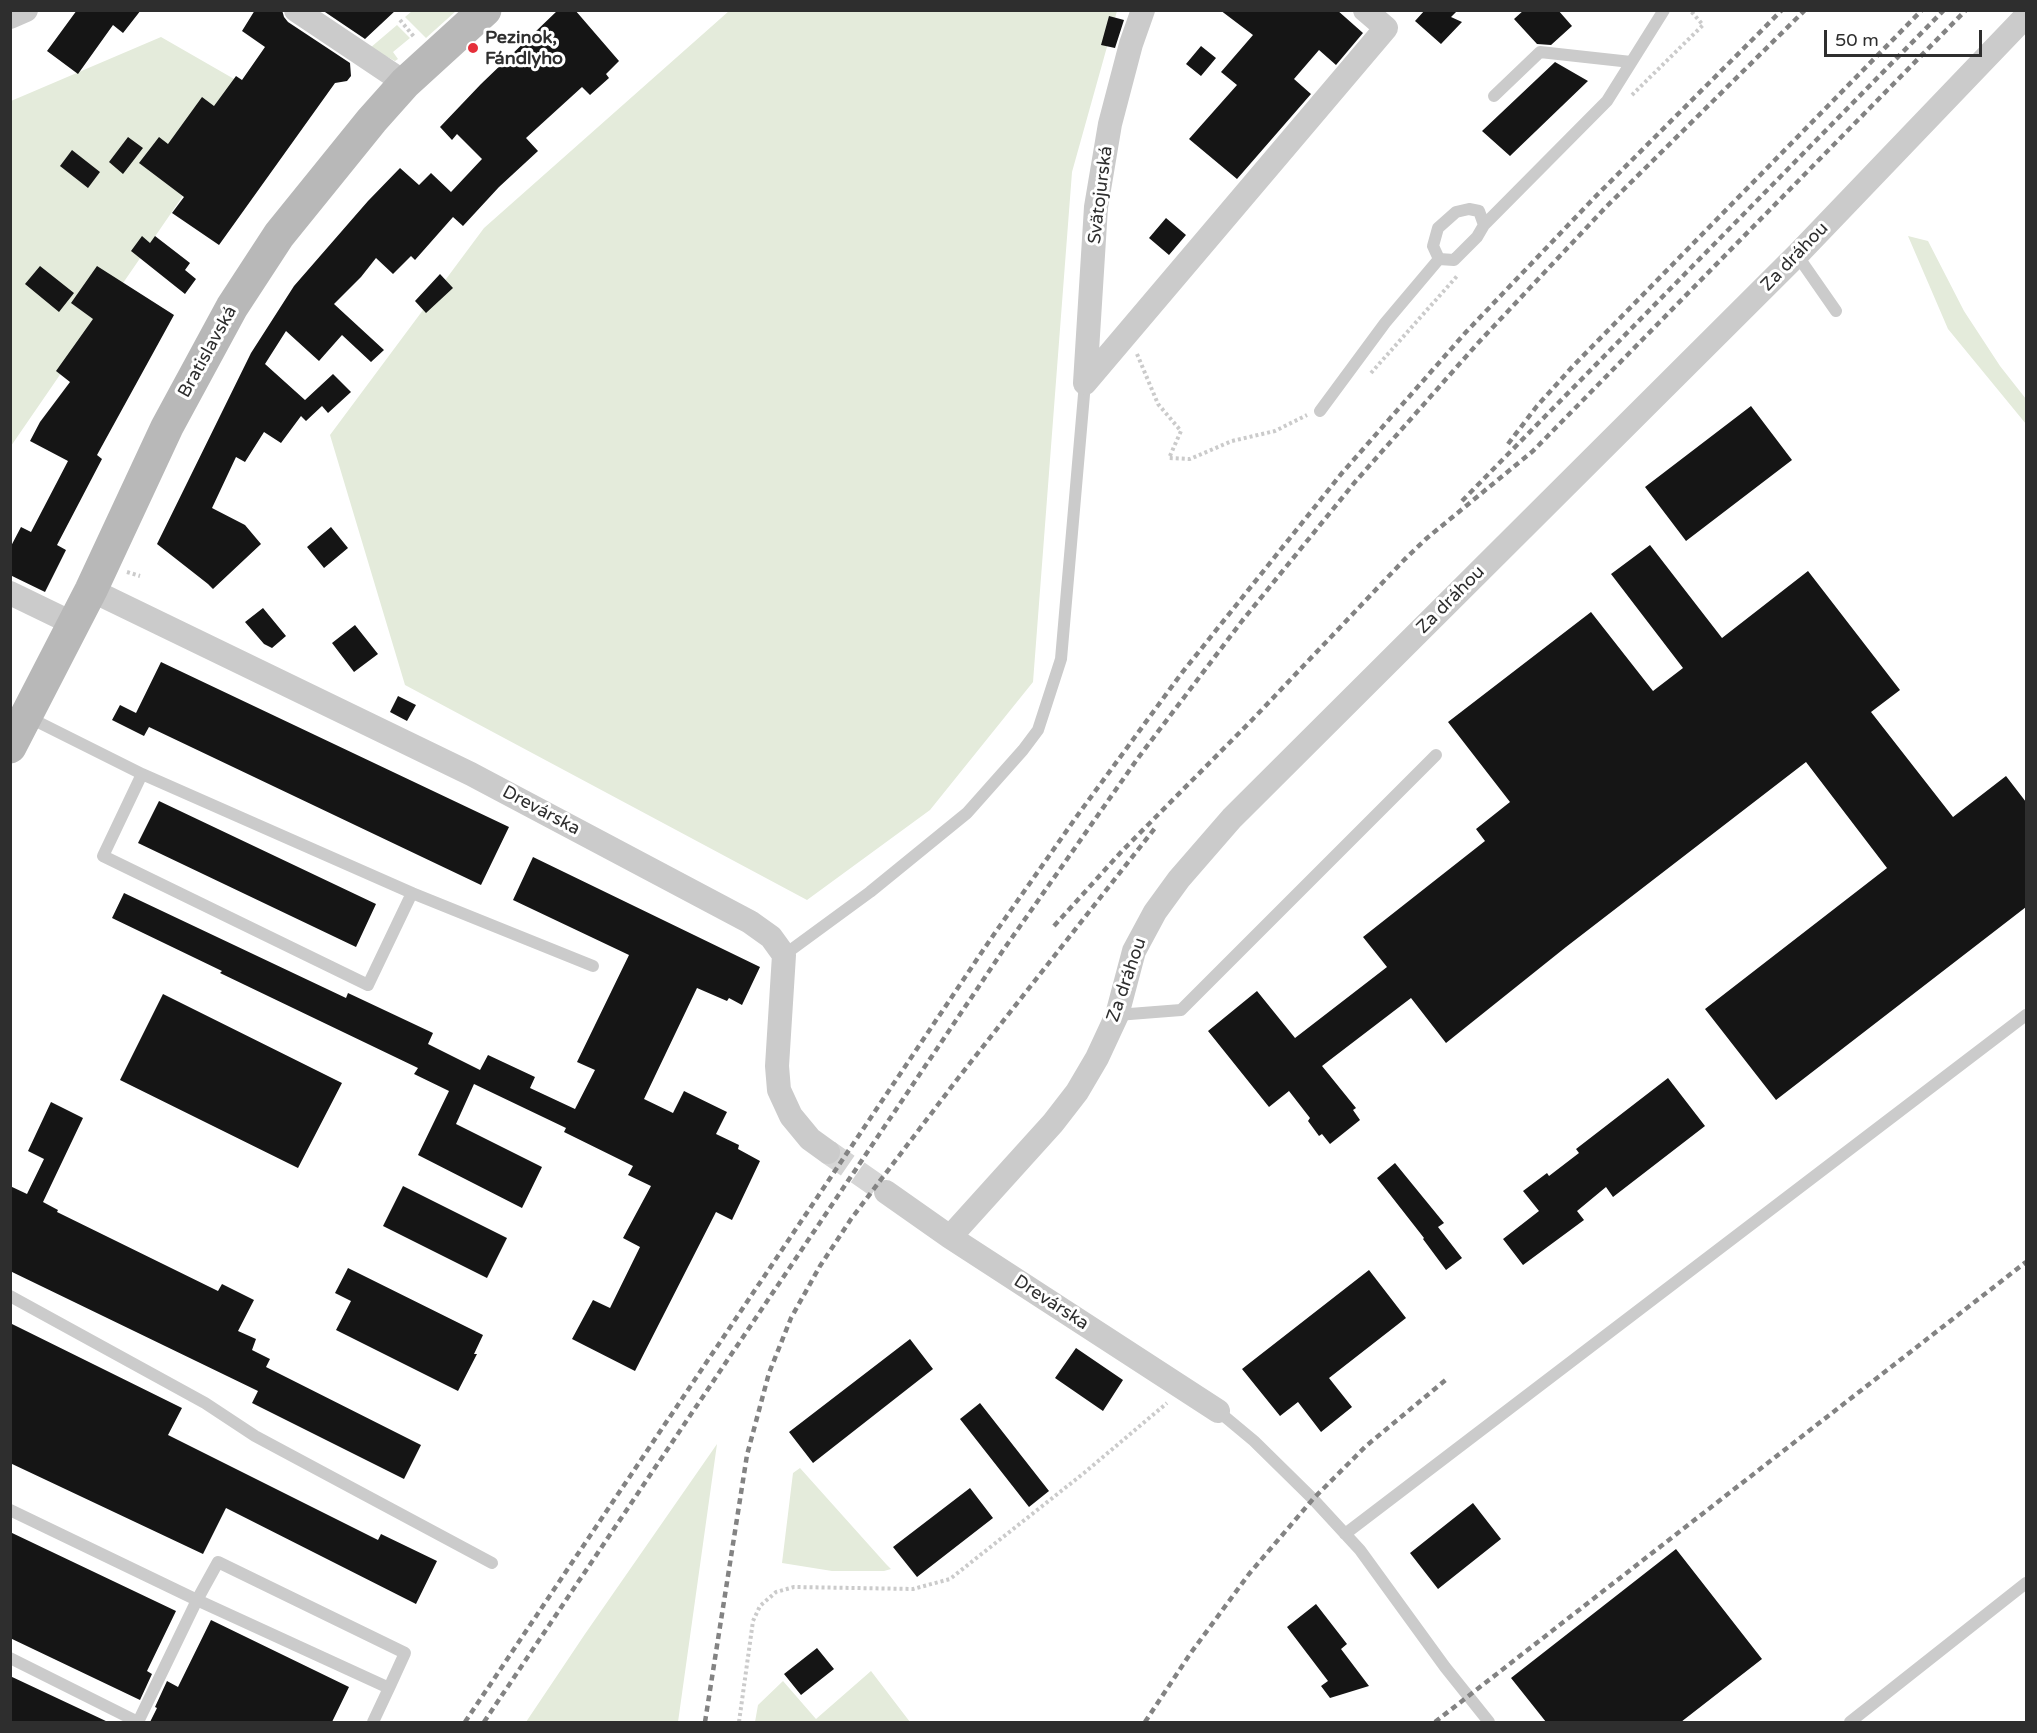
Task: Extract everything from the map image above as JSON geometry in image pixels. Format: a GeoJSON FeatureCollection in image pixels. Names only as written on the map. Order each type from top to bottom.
{"type":"FeatureCollection","features":[{"type":"Feature","properties":{"kind":"main road","name":"Bratislavská"},"geometry":{"type":"LineString","coordinates":[[10,747],[91,590],[167,427],[232,307],[279,235],[339,159],[405,83],[485,10]]}},
{"type":"Feature","properties":{"kind":"street"},"geometry":{"type":"LineString","coordinates":[[10,17],[26,10]]}},
{"type":"Feature","properties":{"kind":"street"},"geometry":{"type":"LineString","coordinates":[[297,10],[405,83]]}},
{"type":"Feature","properties":{"kind":"street","name":"Svätojurská"},"geometry":{"type":"LineString","coordinates":[[1085,383],[1096,207],[1110,124],[1131,44],[1143,10]]}},
{"type":"Feature","properties":{"kind":"street"},"geometry":{"type":"LineString","coordinates":[[1085,383],[1386,28],[1365,10]]}},
{"type":"Feature","properties":{"kind":"street","name":"Za dráhou"},"geometry":{"type":"LineString","coordinates":[[950,1237],[1053,1123],[1077,1092],[1097,1058],[1117,1015],[1134,951],[1155,912],[1179,879],[1232,818],[1797,255],[2026,16]]}},
{"type":"Feature","properties":{"kind":"street","name":"Drevárska"},"geometry":{"type":"LineString","coordinates":[[91,590],[471,774],[750,922],[771,937],[784,955]]}},
{"type":"Feature","properties":{"kind":"street"},"geometry":{"type":"LineString","coordinates":[[10,593],[74,624]]}},
{"type":"Feature","properties":{"kind":"street"},"geometry":{"type":"LineString","coordinates":[[784,955],[777,1066],[779,1090],[791,1116],[810,1138],[828,1152]]}},
{"type":"Feature","properties":{"kind":"street","name":"Drevárska"},"geometry":{"type":"LineString","coordinates":[[886,1192],[950,1237],[1218,1411]]}},
{"type":"Feature","properties":{"kind":"lane"},"geometry":{"type":"LineString","coordinates":[[1439,259],[1454,260],[1477,237],[1484,225],[1606,101],[1664,10]]}},
{"type":"Feature","properties":{"kind":"lane"},"geometry":{"type":"LineString","coordinates":[[1494,96],[1540,52],[1631,62]]}},
{"type":"Feature","properties":{"kind":"lane"},"geometry":{"type":"LineString","coordinates":[[1439,259],[1433,246],[1438,228],[1456,212],[1469,208],[1479,211],[1484,225]]}},
{"type":"Feature","properties":{"kind":"lane"},"geometry":{"type":"LineString","coordinates":[[1797,255],[1836,311]]}},
{"type":"Feature","properties":{"kind":"lane"},"geometry":{"type":"LineString","coordinates":[[1320,411],[1384,323],[1439,259]]}},
{"type":"Feature","properties":{"kind":"lane"},"geometry":{"type":"LineString","coordinates":[[784,955],[870,892],[966,813],[1038,730],[1061,659],[1085,383]]}},
{"type":"Feature","properties":{"kind":"lane"},"geometry":{"type":"LineString","coordinates":[[25,716],[142,774],[412,893],[593,966]]}},
{"type":"Feature","properties":{"kind":"lane"},"geometry":{"type":"LineString","coordinates":[[1117,1015],[1181,1010],[1436,755]]}},
{"type":"Feature","properties":{"kind":"lane"},"geometry":{"type":"LineString","coordinates":[[142,774],[102,855],[368,985],[412,893]]}},
{"type":"Feature","properties":{"kind":"lane"},"geometry":{"type":"LineString","coordinates":[[1345,1534],[2026,1015]]}},
{"type":"Feature","properties":{"kind":"lane"},"geometry":{"type":"LineString","coordinates":[[10,1296],[205,1402],[255,1436],[492,1563]]}},
{"type":"Feature","properties":{"kind":"lane"},"geometry":{"type":"LineString","coordinates":[[1218,1411],[1254,1441],[1313,1499],[1360,1550],[1445,1667],[1489,1722]]}},
{"type":"Feature","properties":{"kind":"lane"},"geometry":{"type":"LineString","coordinates":[[10,1510],[197,1600],[389,1688]]}},
{"type":"Feature","properties":{"kind":"lane"},"geometry":{"type":"LineString","coordinates":[[10,1658],[138,1722],[197,1600],[219,1562],[405,1653],[373,1722]]}},
{"type":"Feature","properties":{"kind":"lane"},"geometry":{"type":"LineString","coordinates":[[1850,1722],[2026,1584]]}},
{"type":"Feature","properties":{"kind":"path"},"geometry":{"type":"LineString","coordinates":[[400,20],[417,40]]}},
{"type":"Feature","properties":{"kind":"path"},"geometry":{"type":"LineString","coordinates":[[1126,336],[1142,362],[1158,404],[1180,431],[1169,458],[1190,459],[1232,441],[1275,431],[1301,417],[1320,411]]}},
{"type":"Feature","properties":{"kind":"path"},"geometry":{"type":"LineString","coordinates":[[739,1722],[753,1621],[760,1606],[776,1592],[794,1587],[913,1589],[950,1580],[1084,1473],[1183,1388]]}},
{"type":"Feature","properties":{"kind":"green space"},"geometry":{"type":"Polygon","coordinates":[[[412,11],[456,11],[426,38],[405,17],[412,11]]]}},
{"type":"Feature","properties":{"kind":"green space"},"geometry":{"type":"Polygon","coordinates":[[[729,11],[1117,11],[1072,172],[1033,682],[930,810],[807,900],[405,685],[330,435],[484,228],[729,11]]]}},
{"type":"Feature","properties":{"kind":"green space"},"geometry":{"type":"Polygon","coordinates":[[[397,25],[410,38],[393,52],[398,59],[395,61],[370,48],[397,25]]]}},
{"type":"Feature","properties":{"kind":"green space"},"geometry":{"type":"Polygon","coordinates":[[[161,37],[255,91],[11,446],[11,101],[161,37]]]}},
{"type":"Feature","properties":{"kind":"green space"},"geometry":{"type":"Polygon","coordinates":[[[1908,236],[1928,241],[1964,311],[2000,366],[2026,399],[2026,424],[1948,329],[1908,236]]]}},
{"type":"Feature","properties":{"kind":"green space"},"geometry":{"type":"Polygon","coordinates":[[[717,1444],[678,1722],[526,1722],[585,1634],[717,1444]]]}},
{"type":"Feature","properties":{"kind":"green space"},"geometry":{"type":"Polygon","coordinates":[[[800,1468],[891,1569],[832,1571],[782,1563],[793,1473],[800,1468]]]}},
{"type":"Feature","properties":{"kind":"green space"},"geometry":{"type":"Polygon","coordinates":[[[871,1671],[910,1722],[755,1722],[758,1705],[783,1681],[816,1719],[871,1671]]]}},
{"type":"Feature","properties":{"kind":"building"},"geometry":{"type":"Polygon","coordinates":[[[77,10],[141,10],[123,33],[113,25],[78,74],[47,51],[77,10]]]}},
{"type":"Feature","properties":{"kind":"building"},"geometry":{"type":"Polygon","coordinates":[[[255,10],[282,10],[288,22],[350,63],[351,76],[347,81],[335,83],[219,245],[172,213],[184,197],[139,163],[159,137],[168,144],[202,97],[214,106],[236,76],[242,80],[265,47],[242,31],[255,10]]]}},
{"type":"Feature","properties":{"kind":"building"},"geometry":{"type":"Polygon","coordinates":[[[322,10],[396,10],[365,39],[322,10]]]}},
{"type":"Feature","properties":{"kind":"building"},"geometry":{"type":"Polygon","coordinates":[[[558,10],[575,10],[619,61],[606,74],[609,78],[590,95],[582,87],[526,138],[538,151],[499,187],[463,226],[453,217],[415,260],[411,256],[393,274],[376,258],[334,304],[384,350],[371,362],[342,335],[319,361],[286,331],[265,364],[305,400],[333,374],[351,392],[328,413],[322,406],[306,421],[301,416],[281,443],[264,432],[245,462],[236,457],[212,508],[245,525],[261,544],[213,589],[157,544],[251,353],[294,286],[400,168],[419,185],[431,173],[451,192],[482,159],[457,134],[452,140],[440,127],[558,10]]]}},
{"type":"Feature","properties":{"kind":"building"},"geometry":{"type":"Polygon","coordinates":[[[1220,10],[1337,10],[1363,33],[1336,65],[1319,50],[1294,79],[1311,94],[1237,179],[1189,139],[1237,85],[1221,72],[1253,35],[1220,10]]]}},
{"type":"Feature","properties":{"kind":"building"},"geometry":{"type":"Polygon","coordinates":[[[1425,10],[1458,10],[1451,17],[1462,22],[1441,44],[1415,21],[1425,10]]]}},
{"type":"Feature","properties":{"kind":"building"},"geometry":{"type":"Polygon","coordinates":[[[1524,10],[1558,10],[1572,26],[1551,45],[1537,44],[1514,19],[1524,10]]]}},
{"type":"Feature","properties":{"kind":"building"},"geometry":{"type":"Polygon","coordinates":[[[1109,16],[1124,20],[1115,48],[1101,45],[1109,16]]]}},
{"type":"Feature","properties":{"kind":"building"},"geometry":{"type":"Polygon","coordinates":[[[1201,46],[1216,58],[1201,76],[1186,64],[1201,46]]]}},
{"type":"Feature","properties":{"kind":"building"},"geometry":{"type":"Polygon","coordinates":[[[1555,62],[1588,81],[1510,156],[1482,131],[1555,62]]]}},
{"type":"Feature","properties":{"kind":"building"},"geometry":{"type":"Polygon","coordinates":[[[128,137],[143,148],[123,174],[109,162],[128,137]]]}},
{"type":"Feature","properties":{"kind":"building"},"geometry":{"type":"Polygon","coordinates":[[[72,150],[100,172],[88,188],[60,166],[72,150]]]}},
{"type":"Feature","properties":{"kind":"building"},"geometry":{"type":"Polygon","coordinates":[[[1166,218],[1186,235],[1169,255],[1149,238],[1166,218]]]}},
{"type":"Feature","properties":{"kind":"building"},"geometry":{"type":"Polygon","coordinates":[[[142,236],[150,243],[155,236],[190,263],[185,270],[196,279],[185,294],[131,251],[142,236]]]}},
{"type":"Feature","properties":{"kind":"building"},"geometry":{"type":"Polygon","coordinates":[[[40,266],[74,293],[59,312],[25,284],[40,266]]]}},
{"type":"Feature","properties":{"kind":"building"},"geometry":{"type":"Polygon","coordinates":[[[97,266],[174,315],[97,455],[102,459],[57,545],[66,550],[45,592],[10,575],[10,548],[21,527],[31,532],[68,461],[30,441],[40,422],[70,382],[56,371],[93,319],[71,303],[97,266]]]}},
{"type":"Feature","properties":{"kind":"building"},"geometry":{"type":"Polygon","coordinates":[[[440,274],[453,288],[426,313],[415,301],[440,274]]]}},
{"type":"Feature","properties":{"kind":"building"},"geometry":{"type":"Polygon","coordinates":[[[1751,406],[1792,460],[1686,541],[1645,487],[1751,406]]]}},
{"type":"Feature","properties":{"kind":"building"},"geometry":{"type":"Polygon","coordinates":[[[331,527],[348,548],[324,568],[307,547],[331,527]]]}},
{"type":"Feature","properties":{"kind":"building"},"geometry":{"type":"Polygon","coordinates":[[[1650,545],[1722,638],[1808,571],[1900,690],[1871,712],[1953,817],[2006,776],[2026,802],[2026,907],[1776,1100],[1705,1009],[1887,868],[1806,762],[1566,947],[1446,1043],[1411,998],[1322,1066],[1356,1108],[1353,1110],[1360,1120],[1330,1144],[1322,1134],[1319,1136],[1308,1121],[1310,1118],[1289,1091],[1269,1107],[1208,1031],[1257,991],[1295,1038],[1387,967],[1363,937],[1485,841],[1476,829],[1510,802],[1448,722],[1591,612],[1653,691],[1683,668],[1611,574],[1650,545]]]}},
{"type":"Feature","properties":{"kind":"building"},"geometry":{"type":"Polygon","coordinates":[[[263,608],[286,636],[272,648],[264,644],[245,622],[263,608]]]}},
{"type":"Feature","properties":{"kind":"building"},"geometry":{"type":"Polygon","coordinates":[[[355,625],[378,654],[354,672],[332,643],[355,625]]]}},
{"type":"Feature","properties":{"kind":"building"},"geometry":{"type":"Polygon","coordinates":[[[161,662],[509,827],[481,885],[149,727],[144,736],[112,720],[120,705],[136,713],[161,662]]]}},
{"type":"Feature","properties":{"kind":"building"},"geometry":{"type":"Polygon","coordinates":[[[398,696],[416,705],[407,721],[390,712],[398,696]]]}},
{"type":"Feature","properties":{"kind":"building"},"geometry":{"type":"Polygon","coordinates":[[[159,801],[376,904],[356,947],[138,843],[159,801]]]}},
{"type":"Feature","properties":{"kind":"building"},"geometry":{"type":"Polygon","coordinates":[[[533,857],[760,967],[742,1005],[729,998],[727,1001],[697,988],[644,1099],[673,1113],[684,1091],[727,1112],[716,1134],[739,1145],[738,1149],[760,1161],[732,1220],[716,1212],[635,1371],[572,1339],[593,1300],[610,1308],[640,1247],[623,1238],[651,1186],[628,1175],[633,1166],[564,1132],[566,1128],[474,1084],[456,1124],[542,1167],[522,1208],[418,1155],[449,1091],[414,1074],[418,1068],[220,973],[222,971],[112,918],[124,893],[346,998],[348,993],[433,1033],[428,1044],[480,1070],[488,1055],[535,1077],[530,1088],[575,1109],[595,1070],[577,1062],[629,955],[513,900],[533,857]]]}},
{"type":"Feature","properties":{"kind":"building"},"geometry":{"type":"Polygon","coordinates":[[[163,994],[342,1083],[298,1168],[120,1080],[163,994]]]}},
{"type":"Feature","properties":{"kind":"building"},"geometry":{"type":"Polygon","coordinates":[[[1668,1078],[1705,1126],[1613,1197],[1606,1187],[1577,1211],[1584,1220],[1523,1265],[1503,1239],[1539,1211],[1523,1191],[1547,1173],[1549,1176],[1579,1153],[1576,1149],[1668,1078]]]}},
{"type":"Feature","properties":{"kind":"building"},"geometry":{"type":"Polygon","coordinates":[[[51,1102],[83,1118],[43,1202],[58,1210],[57,1212],[218,1291],[222,1284],[254,1300],[238,1331],[256,1339],[252,1350],[270,1359],[266,1367],[421,1445],[404,1479],[252,1403],[258,1391],[10,1271],[10,1186],[27,1194],[44,1159],[28,1151],[51,1102]]]}},
{"type":"Feature","properties":{"kind":"building"},"geometry":{"type":"Polygon","coordinates":[[[1395,1163],[1444,1223],[1438,1227],[1462,1258],[1446,1270],[1377,1178],[1395,1163]]]}},
{"type":"Feature","properties":{"kind":"building"},"geometry":{"type":"Polygon","coordinates":[[[403,1186],[507,1238],[487,1278],[383,1226],[403,1186]]]}},
{"type":"Feature","properties":{"kind":"building"},"geometry":{"type":"Polygon","coordinates":[[[348,1268],[483,1335],[474,1354],[477,1354],[458,1391],[336,1330],[351,1301],[335,1293],[348,1268]]]}},
{"type":"Feature","properties":{"kind":"building"},"geometry":{"type":"Polygon","coordinates":[[[1369,1270],[1406,1318],[1329,1378],[1352,1407],[1321,1432],[1298,1402],[1280,1416],[1242,1369],[1369,1270]]]}},
{"type":"Feature","properties":{"kind":"building"},"geometry":{"type":"Polygon","coordinates":[[[10,1323],[182,1408],[168,1435],[378,1540],[381,1534],[437,1561],[416,1604],[226,1508],[203,1554],[10,1463],[10,1323]]]}},
{"type":"Feature","properties":{"kind":"building"},"geometry":{"type":"Polygon","coordinates":[[[910,1339],[933,1369],[813,1463],[789,1432],[910,1339]]]}},
{"type":"Feature","properties":{"kind":"building"},"geometry":{"type":"Polygon","coordinates":[[[1076,1348],[1123,1380],[1103,1411],[1055,1378],[1076,1348]]]}},
{"type":"Feature","properties":{"kind":"building"},"geometry":{"type":"Polygon","coordinates":[[[980,1403],[1049,1491],[1029,1507],[960,1419],[980,1403]]]}},
{"type":"Feature","properties":{"kind":"building"},"geometry":{"type":"Polygon","coordinates":[[[970,1488],[993,1518],[917,1577],[893,1547],[970,1488]]]}},
{"type":"Feature","properties":{"kind":"building"},"geometry":{"type":"Polygon","coordinates":[[[1473,1503],[1501,1539],[1438,1589],[1410,1553],[1473,1503]]]}},
{"type":"Feature","properties":{"kind":"building"},"geometry":{"type":"Polygon","coordinates":[[[10,1532],[176,1611],[147,1671],[152,1674],[140,1700],[10,1638],[10,1532]]]}},
{"type":"Feature","properties":{"kind":"building"},"geometry":{"type":"Polygon","coordinates":[[[1676,1549],[1762,1659],[1681,1722],[1546,1722],[1511,1678],[1676,1549]]]}},
{"type":"Feature","properties":{"kind":"building"},"geometry":{"type":"Polygon","coordinates":[[[1316,1604],[1347,1644],[1341,1649],[1369,1686],[1330,1698],[1321,1686],[1328,1681],[1287,1627],[1316,1604]]]}},
{"type":"Feature","properties":{"kind":"building"},"geometry":{"type":"Polygon","coordinates":[[[211,1620],[349,1687],[332,1722],[150,1722],[167,1681],[178,1687],[211,1620]]]}},
{"type":"Feature","properties":{"kind":"building"},"geometry":{"type":"Polygon","coordinates":[[[817,1648],[834,1669],[801,1695],[784,1674],[817,1648]]]}},
{"type":"Feature","properties":{"kind":"building"},"geometry":{"type":"Polygon","coordinates":[[[10,1676],[108,1722],[10,1722],[10,1676]]]}},
{"type":"Feature","properties":{"kind":"tunnel"},"geometry":{"type":"LineString","coordinates":[[828,1152],[886,1192]]}},
{"type":"Feature","properties":{"kind":"railway"},"geometry":{"type":"LineString","coordinates":[[465,1722],[990,940],[1181,674],[1342,473],[1466,332],[1595,197],[1782,10]]}},
{"type":"Feature","properties":{"kind":"railway"},"geometry":{"type":"LineString","coordinates":[[484,1722],[1004,949],[1138,758],[1242,621],[1355,482],[1478,343],[1606,207],[1805,10]]}},
{"type":"Feature","properties":{"kind":"railway"},"geometry":{"type":"LineString","coordinates":[[1508,444],[1537,406],[1574,365],[1922,10]]}},
{"type":"Feature","properties":{"kind":"railway"},"geometry":{"type":"LineString","coordinates":[[1462,501],[1944,10]]}},
{"type":"Feature","properties":{"kind":"railway"},"geometry":{"type":"LineString","coordinates":[[1054,926],[1122,851],[1252,720],[1405,559],[1427,538],[1533,451],[1966,10]]}},
{"type":"Feature","properties":{"kind":"railway"},"geometry":{"type":"LineString","coordinates":[[705,1722],[747,1455],[769,1373],[791,1318],[820,1266],[851,1219],[959,1077],[1155,828]]}},
{"type":"Feature","properties":{"kind":"railway"},"geometry":{"type":"LineString","coordinates":[[1435,1722],[2026,1262]]}},
{"type":"Feature","properties":{"kind":"railway"},"geometry":{"type":"LineString","coordinates":[[1145,1722],[1190,1654],[1249,1574],[1313,1499],[1366,1446],[1448,1378]]}},
{"type":"Feature","properties":{"kind":"place","name":"Pezinok, Fándlyho"},"geometry":{"type":"Point","coordinates":[473,48]}}]}
